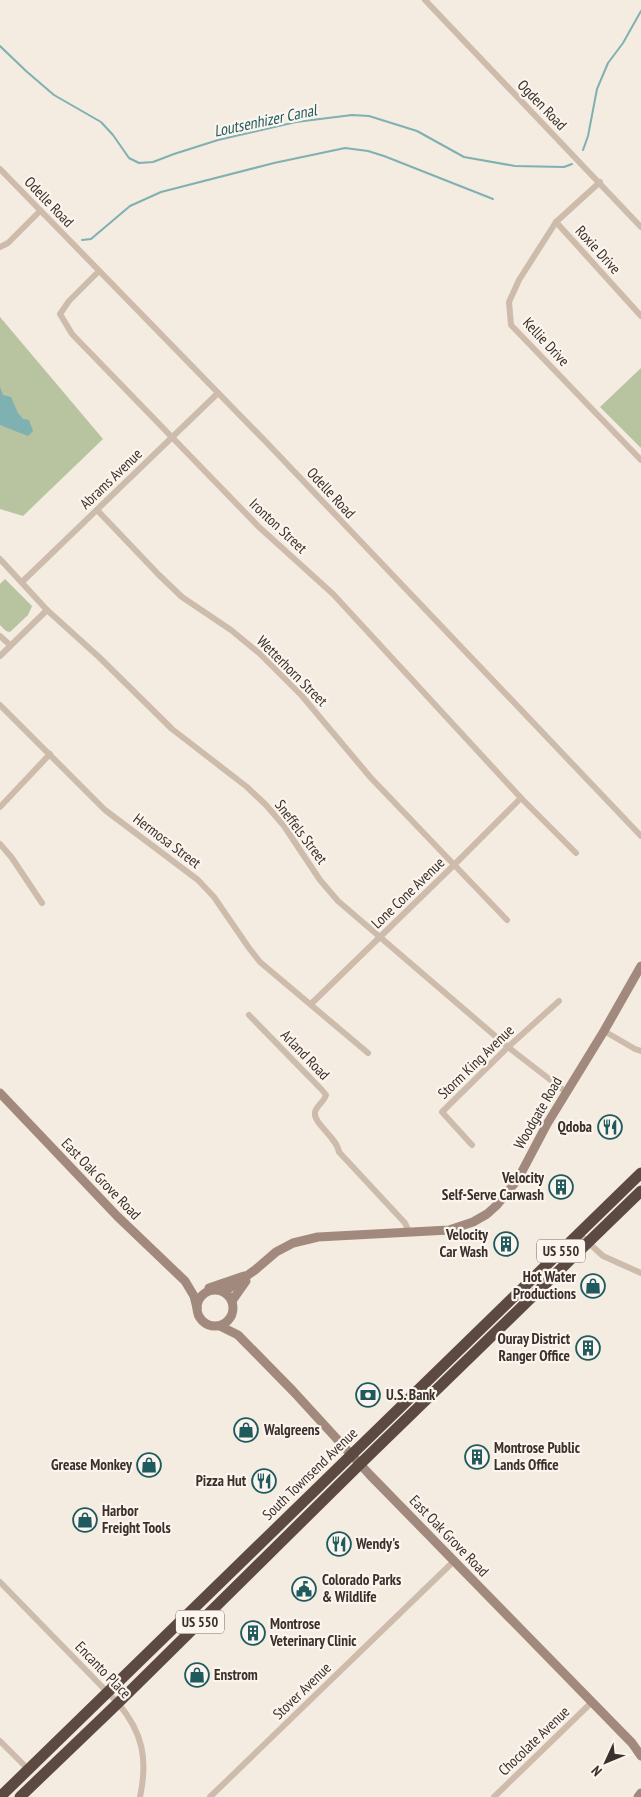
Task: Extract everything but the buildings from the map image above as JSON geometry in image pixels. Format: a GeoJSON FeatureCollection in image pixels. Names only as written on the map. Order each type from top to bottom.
{"type":"FeatureCollection","features":[{"type":"Feature","properties":{"kind":"highway","name":"South Townsend Avenue"},"geometry":{"type":"LineString","coordinates":[[20,1797],[118,1703],[356,1459],[641,1173]]}},
{"type":"Feature","properties":{"kind":"highway","name":"South Townsend Avenue"},"geometry":{"type":"LineString","coordinates":[[0,1797],[108,1692],[588,1243],[641,1191]]}},
{"type":"Feature","properties":{"kind":"street","name":"Ogden Road"},"geometry":{"type":"LineString","coordinates":[[425,0],[641,227]]}},
{"type":"Feature","properties":{"kind":"street","name":"Odelle Road"},"geometry":{"type":"LineString","coordinates":[[0,169],[218,393],[641,836]]}},
{"type":"Feature","properties":{"kind":"street","name":"Kellie Drive"},"geometry":{"type":"LineString","coordinates":[[600,182],[556,222],[519,280],[509,302],[511,325],[641,460]]}},
{"type":"Feature","properties":{"kind":"street"},"geometry":{"type":"LineString","coordinates":[[0,247],[8,243],[40,211]]}},
{"type":"Feature","properties":{"kind":"street","name":"Roxie Drive"},"geometry":{"type":"LineString","coordinates":[[556,222],[641,316]]}},
{"type":"Feature","properties":{"kind":"street","name":"Ironton Street"},"geometry":{"type":"LineString","coordinates":[[99,271],[69,301],[60,314],[72,334],[170,438],[260,527],[333,594],[521,798],[576,853]]}},
{"type":"Feature","properties":{"kind":"street","name":"Abrams Avenue"},"geometry":{"type":"LineString","coordinates":[[22,582],[218,393]]}},
{"type":"Feature","properties":{"kind":"street","name":"Wetterhorn Street"},"geometry":{"type":"LineString","coordinates":[[96,510],[182,597],[231,630],[258,653],[302,696],[372,778],[507,920]]}},
{"type":"Feature","properties":{"kind":"street","name":"Sneffels Street"},"geometry":{"type":"LineString","coordinates":[[0,559],[47,610],[99,656],[172,729],[247,787],[266,805],[284,826],[320,880],[338,901],[508,1047],[566,1092]]}},
{"type":"Feature","properties":{"kind":"street"},"geometry":{"type":"LineString","coordinates":[[0,656],[47,610]]}},
{"type":"Feature","properties":{"kind":"street"},"geometry":{"type":"LineString","coordinates":[[0,636],[10,645]]}},
{"type":"Feature","properties":{"kind":"street","name":"Hermosa Street"},"geometry":{"type":"LineString","coordinates":[[0,705],[105,810],[198,880],[214,897],[260,962],[368,1053]]}},
{"type":"Feature","properties":{"kind":"street"},"geometry":{"type":"LineString","coordinates":[[0,807],[50,754]]}},
{"type":"Feature","properties":{"kind":"street","name":"Lone Cone Avenue"},"geometry":{"type":"LineString","coordinates":[[311,1004],[521,798]]}},
{"type":"Feature","properties":{"kind":"street"},"geometry":{"type":"LineString","coordinates":[[0,844],[12,858],[42,904]]}},
{"type":"Feature","properties":{"kind":"street","name":"Woodgate Road"},"geometry":{"type":"LineString","coordinates":[[224,1292],[276,1252],[294,1243],[318,1237],[436,1232],[460,1227],[480,1218],[497,1205],[518,1179],[530,1153],[641,966]]}},
{"type":"Feature","properties":{"kind":"street","name":"Storm King Avenue"},"geometry":{"type":"LineString","coordinates":[[472,1145],[442,1112],[508,1047],[559,1001]]}},
{"type":"Feature","properties":{"kind":"street","name":"Arland Road"},"geometry":{"type":"LineString","coordinates":[[249,1015],[326,1095],[316,1109],[315,1116],[317,1122],[331,1136],[338,1146],[339,1152],[405,1223],[409,1232]]}},
{"type":"Feature","properties":{"kind":"street"},"geometry":{"type":"LineString","coordinates":[[604,1031],[641,1051]]}},
{"type":"Feature","properties":{"kind":"street","name":"East Oak Grove Road"},"geometry":{"type":"LineString","coordinates":[[0,1093],[118,1216],[185,1281],[194,1296],[197,1308]]}},
{"type":"Feature","properties":{"kind":"street"},"geometry":{"type":"LineString","coordinates":[[579,1234],[603,1256],[641,1273]]}},
{"type":"Feature","properties":{"kind":"street","name":"Woodgate Road"},"geometry":{"type":"LineString","coordinates":[[232,1301],[255,1270]]}},
{"type":"Feature","properties":{"kind":"street","name":"Woodgate Road"},"geometry":{"type":"LineString","coordinates":[[204,1291],[247,1276]]}},
{"type":"Feature","properties":{"kind":"street","name":"East Oak Grove Road"},"geometry":{"type":"LineString","coordinates":[[185,1281],[204,1291]]}},
{"type":"Feature","properties":{"kind":"street"},"geometry":{"type":"LineString","coordinates":[[216,1290],[224,1292],[232,1301],[232,1316],[220,1326],[207,1324],[200,1318],[197,1308],[204,1291],[216,1290]]}},
{"type":"Feature","properties":{"kind":"street","name":"East Oak Grove Road"},"geometry":{"type":"LineString","coordinates":[[232,1316],[238,1334]]}},
{"type":"Feature","properties":{"kind":"street","name":"East Oak Grove Road"},"geometry":{"type":"LineString","coordinates":[[220,1326],[238,1334],[454,1561],[632,1743],[641,1756]]}},
{"type":"Feature","properties":{"kind":"street","name":"Stover Avenue"},"geometry":{"type":"LineString","coordinates":[[210,1797],[454,1561]]}},
{"type":"Feature","properties":{"kind":"street","name":"Encanto Place"},"geometry":{"type":"LineString","coordinates":[[0,1582],[108,1692],[131,1720],[142,1745],[144,1766],[140,1797]]}},
{"type":"Feature","properties":{"kind":"street","name":"Chocolate Avenue"},"geometry":{"type":"LineString","coordinates":[[494,1797],[592,1702]]}},
{"type":"Feature","properties":{"kind":"street"},"geometry":{"type":"LineString","coordinates":[[0,1740],[28,1770]]}},
{"type":"Feature","properties":{"kind":"street"},"geometry":{"type":"LineString","coordinates":[[638,1797],[641,1793]]}},
{"type":"Feature","properties":{"kind":"green space"},"geometry":{"type":"Polygon","coordinates":[[[0,317],[103,439],[23,516],[0,509],[0,317]]]}},
{"type":"Feature","properties":{"kind":"green space"},"geometry":{"type":"Polygon","coordinates":[[[641,368],[641,448],[600,407],[641,368]]]}},
{"type":"Feature","properties":{"kind":"green space"},"geometry":{"type":"Polygon","coordinates":[[[5,579],[32,606],[28,615],[10,632],[0,625],[0,584],[5,579]]]}},
{"type":"Feature","properties":{"kind":"water"},"geometry":{"type":"Polygon","coordinates":[[[0,387],[3,395],[11,397],[18,413],[23,419],[29,420],[33,431],[28,436],[0,425],[0,387]]]}},
{"type":"Feature","properties":{"kind":"waterway","name":"Loutsenhizer Canal"},"geometry":{"type":"LineString","coordinates":[[583,150],[588,136],[597,89],[608,63],[623,43],[641,11]]}},
{"type":"Feature","properties":{"kind":"waterway","name":"Loutsenhizer Canal"},"geometry":{"type":"LineString","coordinates":[[0,46],[54,95],[101,122],[129,158],[139,163],[153,162],[218,140],[296,122],[352,115],[369,116],[417,131],[464,157],[515,166],[564,167],[572,164]]}},
{"type":"Feature","properties":{"kind":"waterway"},"geometry":{"type":"LineString","coordinates":[[82,240],[91,239],[130,206],[161,192],[274,163],[345,148],[368,151],[384,156],[493,199]]}},
{"type":"Feature","properties":{"kind":"place","name":"Qdoba"},"geometry":{"type":"Point","coordinates":[610,1127]}},
{"type":"Feature","properties":{"kind":"place","name":"Velocity Self-Serve Carwash"},"geometry":{"type":"Point","coordinates":[561,1187]}},
{"type":"Feature","properties":{"kind":"place","name":"Velocity Car Wash"},"geometry":{"type":"Point","coordinates":[506,1244]}},
{"type":"Feature","properties":{"kind":"place","name":"Hot Water Productions"},"geometry":{"type":"Point","coordinates":[593,1286]}},
{"type":"Feature","properties":{"kind":"place","name":"Ouray District Ranger Office"},"geometry":{"type":"Point","coordinates":[588,1348]}},
{"type":"Feature","properties":{"kind":"place","name":"U.S. Bank"},"geometry":{"type":"Point","coordinates":[368,1395]}},
{"type":"Feature","properties":{"kind":"place","name":"Walgreens"},"geometry":{"type":"Point","coordinates":[246,1430]}},
{"type":"Feature","properties":{"kind":"place","name":"Montrose Public Lands Office"},"geometry":{"type":"Point","coordinates":[477,1457]}},
{"type":"Feature","properties":{"kind":"place","name":"Grease Monkey"},"geometry":{"type":"Point","coordinates":[149,1465]}},
{"type":"Feature","properties":{"kind":"place","name":"Pizza Hut"},"geometry":{"type":"Point","coordinates":[264,1481]}},
{"type":"Feature","properties":{"kind":"place","name":"Harbor Freight Tools"},"geometry":{"type":"Point","coordinates":[85,1520]}},
{"type":"Feature","properties":{"kind":"place","name":"Wendy's"},"geometry":{"type":"Point","coordinates":[339,1544]}},
{"type":"Feature","properties":{"kind":"place","name":"Colorado Parks & Wildlife"},"geometry":{"type":"Point","coordinates":[304,1589]}},
{"type":"Feature","properties":{"kind":"place","name":"Montrose Veterinary Clinic"},"geometry":{"type":"Point","coordinates":[253,1633]}},
{"type":"Feature","properties":{"kind":"place","name":"Enstrom"},"geometry":{"type":"Point","coordinates":[197,1675]}}]}
